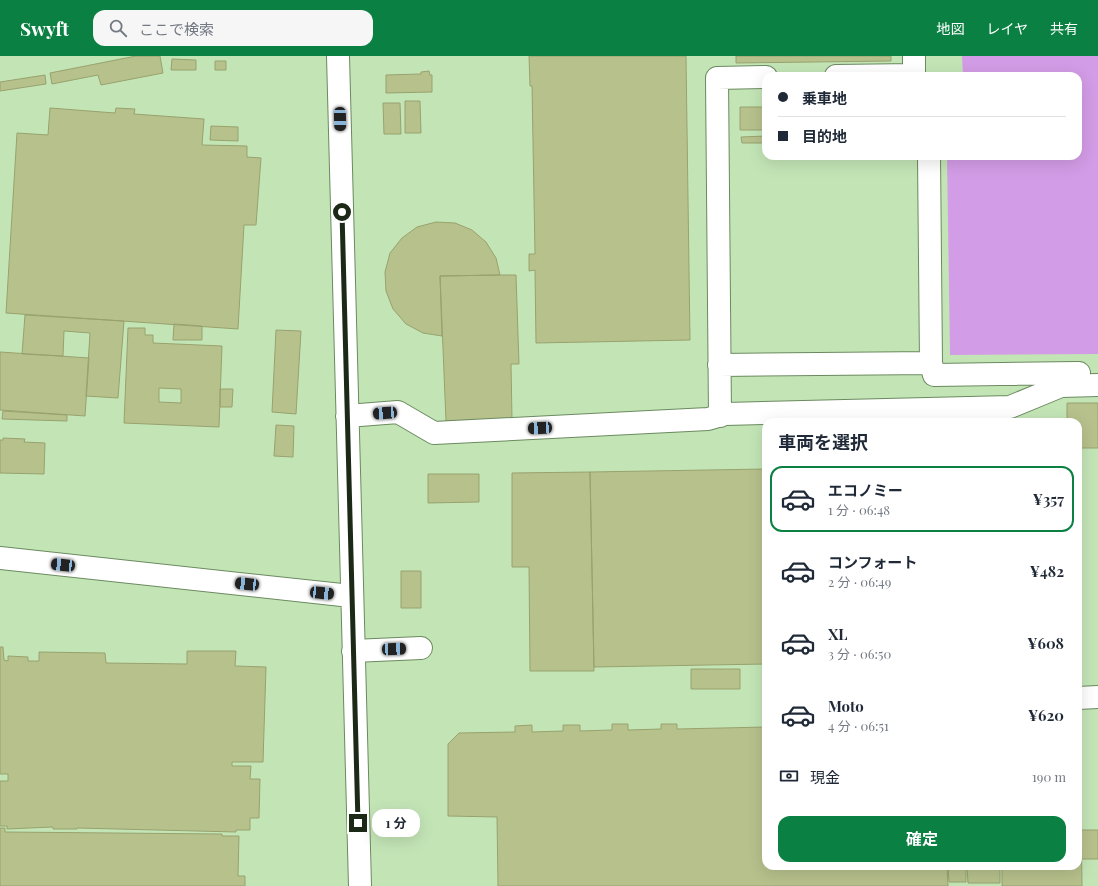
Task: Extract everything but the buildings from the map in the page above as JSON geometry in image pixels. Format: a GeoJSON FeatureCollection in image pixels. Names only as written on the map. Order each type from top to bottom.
{"type":"FeatureCollection","features":[{"type":"Feature","properties":{"kind":"street"},"geometry":{"type":"LineString","coordinates":[[338,56],[351,596],[360,886]]}},
{"type":"Feature","properties":{"kind":"street"},"geometry":{"type":"LineString","coordinates":[[914,56],[914,72]]}},
{"type":"Feature","properties":{"kind":"street"},"geometry":{"type":"LineString","coordinates":[[720,416],[717,78],[762,77]]}},
{"type":"Feature","properties":{"kind":"street"},"geometry":{"type":"LineString","coordinates":[[929,160],[932,363],[934,375],[1098,373]]}},
{"type":"Feature","properties":{"kind":"street"},"geometry":{"type":"LineString","coordinates":[[719,365],[932,363]]}},
{"type":"Feature","properties":{"kind":"street"},"geometry":{"type":"LineString","coordinates":[[347,416],[398,412],[434,433],[708,419],[720,416],[1010,407],[1061,386],[1098,386]]}},
{"type":"Feature","properties":{"kind":"street"},"geometry":{"type":"LineString","coordinates":[[0,558],[351,596]]}},
{"type":"Feature","properties":{"kind":"street"},"geometry":{"type":"LineString","coordinates":[[353,651],[421,648]]}},
{"type":"Feature","properties":{"kind":"street"},"geometry":{"type":"LineString","coordinates":[[1082,698],[1098,697]]}},
{"type":"Feature","properties":{"kind":"shaded area"},"geometry":{"type":"Polygon","coordinates":[[[962,56],[1098,56],[1098,354],[950,355],[947,160],[1082,160],[1082,72],[963,72],[962,56]]]}},
{"type":"Feature","properties":{"kind":"route"},"geometry":{"type":"LineString","coordinates":[[342,212],[358,823]]}}]}
